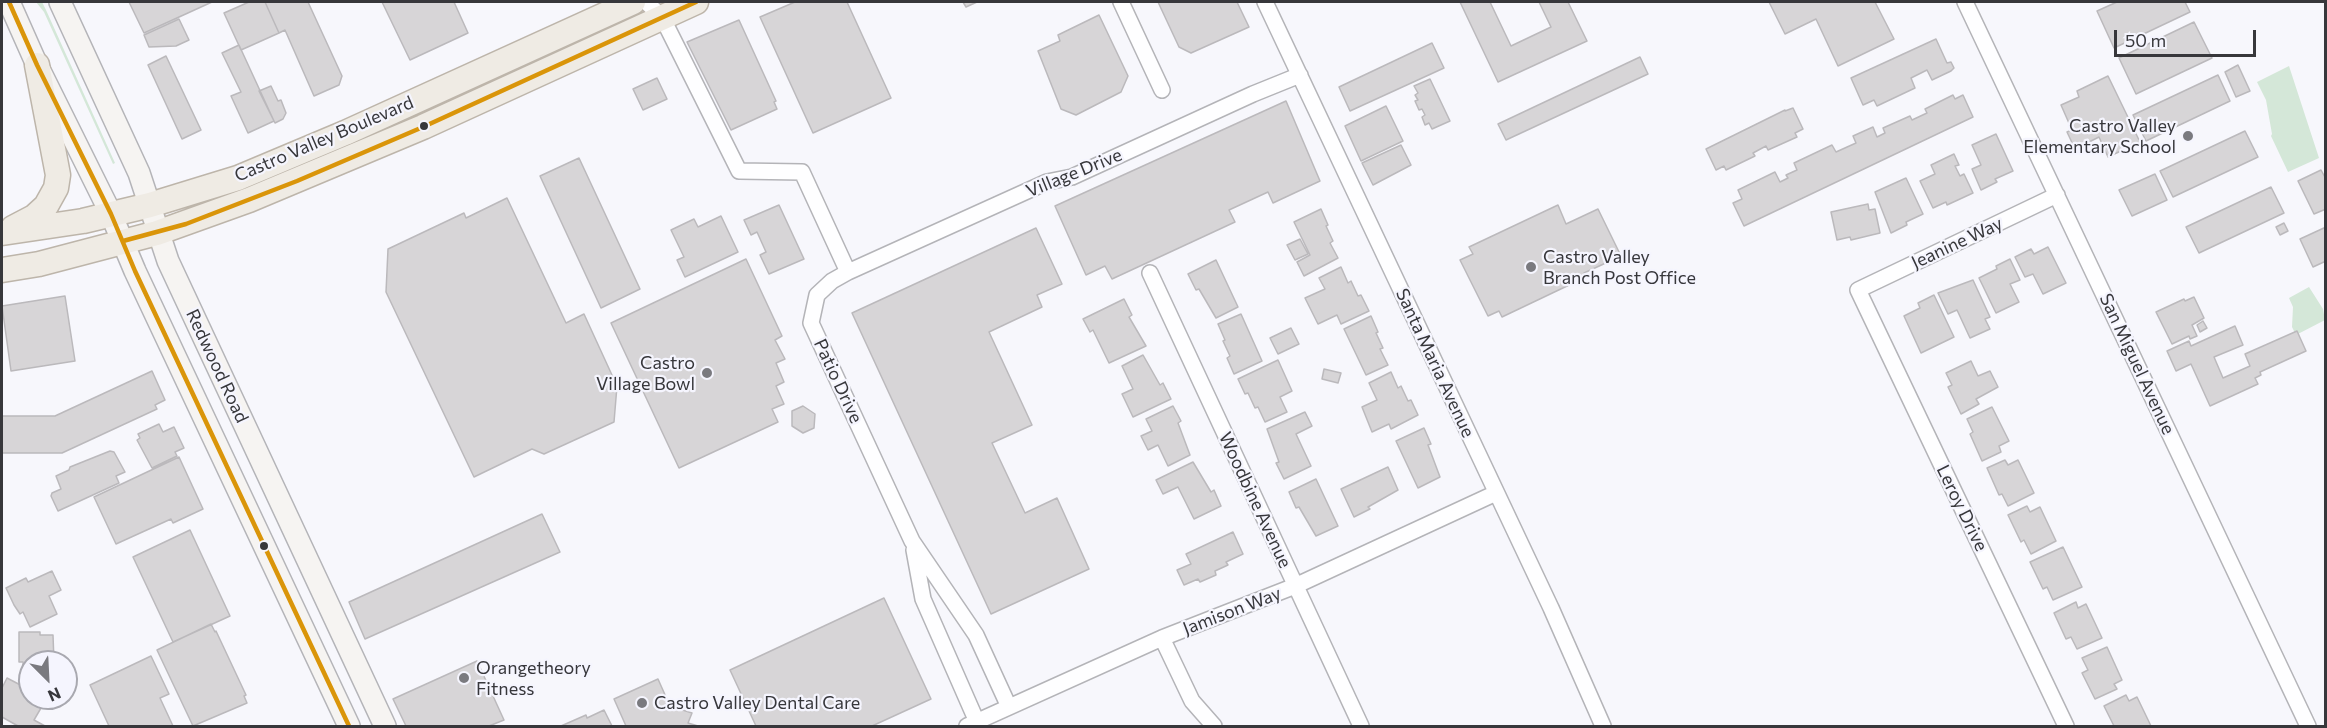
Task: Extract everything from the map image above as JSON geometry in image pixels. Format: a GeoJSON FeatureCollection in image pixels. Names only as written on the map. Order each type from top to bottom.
{"type":"FeatureCollection","features":[{"type":"Feature","properties":{"kind":"main road","name":"Redwood Road"},"geometry":{"type":"LineString","coordinates":[[9,2],[111,214],[135,271],[349,726]]}},
{"type":"Feature","properties":{"kind":"main road","name":"Redwood Road"},"geometry":{"type":"LineString","coordinates":[[60,2],[139,173],[168,261],[385,726]]}},
{"type":"Feature","properties":{"kind":"main road","name":"Castro Valley Boulevard"},"geometry":{"type":"LineString","coordinates":[[2,233],[83,221],[150,205],[238,177],[313,148],[633,2]]}},
{"type":"Feature","properties":{"kind":"main road","name":"Castro Valley Boulevard"},"geometry":{"type":"LineString","coordinates":[[2,270],[39,264],[157,233],[249,200],[327,169],[654,9],[696,2]]}},
{"type":"Feature","properties":{"kind":"main road"},"geometry":{"type":"LineString","coordinates":[[2,233],[34,217],[46,206],[56,188],[58,165],[37,64]]}},
{"type":"Feature","properties":{"kind":"street"},"geometry":{"type":"LineString","coordinates":[[1121,2],[1162,90]]}},
{"type":"Feature","properties":{"kind":"street","name":"Santa Maria Avenue"},"geometry":{"type":"LineString","coordinates":[[1265,2],[1551,608],[1603,726]]}},
{"type":"Feature","properties":{"kind":"street","name":"San Miguel Avenue"},"geometry":{"type":"LineString","coordinates":[[1965,2],[2308,726]]}},
{"type":"Feature","properties":{"kind":"street"},"geometry":{"type":"LineString","coordinates":[[654,9],[739,171],[802,172],[848,272]]}},
{"type":"Feature","properties":{"kind":"street","name":"Village Drive"},"geometry":{"type":"LineString","coordinates":[[848,272],[1047,182],[1072,177],[1252,94],[1300,75]]}},
{"type":"Feature","properties":{"kind":"street","name":"Jeanine Way"},"geometry":{"type":"LineString","coordinates":[[1857,290],[2057,195]]}},
{"type":"Feature","properties":{"kind":"street","name":"Patio Drive"},"geometry":{"type":"LineString","coordinates":[[848,272],[831,281],[817,295],[811,323],[912,541],[976,635],[1009,707]]}},
{"type":"Feature","properties":{"kind":"street","name":"Woodbine Avenue"},"geometry":{"type":"LineString","coordinates":[[1150,273],[1361,726]]}},
{"type":"Feature","properties":{"kind":"street","name":"Leroy Drive"},"geometry":{"type":"LineString","coordinates":[[1857,290],[2066,726]]}},
{"type":"Feature","properties":{"kind":"street","name":"Jamison Way"},"geometry":{"type":"LineString","coordinates":[[972,724],[1162,638],[1295,586],[1496,493]]}},
{"type":"Feature","properties":{"kind":"street","name":"Patio Drive"},"geometry":{"type":"LineString","coordinates":[[912,541],[923,599],[972,724]]}},
{"type":"Feature","properties":{"kind":"street"},"geometry":{"type":"LineString","coordinates":[[1162,638],[1192,701],[1214,726]]}},
{"type":"Feature","properties":{"kind":"green space"},"geometry":{"type":"Polygon","coordinates":[[[36,2],[42,2],[46,10],[115,163],[113,164],[44,12],[36,2]]]}},
{"type":"Feature","properties":{"kind":"green space"},"geometry":{"type":"Polygon","coordinates":[[[2289,66],[2319,158],[2288,172],[2271,136],[2266,100],[2257,82],[2289,66]]]}},
{"type":"Feature","properties":{"kind":"green space"},"geometry":{"type":"Polygon","coordinates":[[[2309,287],[2323,309],[2325,320],[2296,335],[2292,327],[2293,307],[2289,298],[2309,287]]]}},
{"type":"Feature","properties":{"kind":"building"},"geometry":{"type":"Polygon","coordinates":[[[129,2],[212,2],[144,33],[129,2]]]}},
{"type":"Feature","properties":{"kind":"building"},"geometry":{"type":"Polygon","coordinates":[[[249,2],[265,2],[279,33],[241,50],[224,13],[249,2]]]}},
{"type":"Feature","properties":{"kind":"building"},"geometry":{"type":"Polygon","coordinates":[[[265,2],[308,2],[342,76],[339,85],[314,96],[285,30],[279,33],[265,2]]]}},
{"type":"Feature","properties":{"kind":"building"},"geometry":{"type":"Polygon","coordinates":[[[382,2],[454,2],[468,33],[410,60],[382,2]]]}},
{"type":"Feature","properties":{"kind":"building"},"geometry":{"type":"Polygon","coordinates":[[[795,2],[847,2],[891,98],[813,133],[760,17],[795,2]]]}},
{"type":"Feature","properties":{"kind":"building"},"geometry":{"type":"Polygon","coordinates":[[[963,2],[977,2],[966,7],[963,2]]]}},
{"type":"Feature","properties":{"kind":"building"},"geometry":{"type":"Polygon","coordinates":[[[1158,2],[1237,2],[1249,27],[1191,53],[1179,47],[1158,2]]]}},
{"type":"Feature","properties":{"kind":"building"},"geometry":{"type":"Polygon","coordinates":[[[1460,2],[1490,2],[1511,46],[1551,27],[1539,2],[1568,2],[1587,41],[1498,82],[1460,2]]]}},
{"type":"Feature","properties":{"kind":"building"},"geometry":{"type":"Polygon","coordinates":[[[1769,2],[1875,2],[1894,39],[1838,66],[1816,19],[1785,34],[1769,2]]]}},
{"type":"Feature","properties":{"kind":"building"},"geometry":{"type":"Polygon","coordinates":[[[2117,2],[2185,2],[2190,12],[2114,48],[2097,11],[2117,2]]]}},
{"type":"Feature","properties":{"kind":"building"},"geometry":{"type":"Polygon","coordinates":[[[1099,15],[1128,76],[1121,92],[1076,115],[1061,109],[1038,51],[1060,41],[1058,35],[1099,15]]]}},
{"type":"Feature","properties":{"kind":"building"},"geometry":{"type":"Polygon","coordinates":[[[179,19],[189,40],[176,46],[149,47],[144,35],[179,19]]]}},
{"type":"Feature","properties":{"kind":"building"},"geometry":{"type":"Polygon","coordinates":[[[739,20],[776,101],[774,102],[777,109],[731,130],[687,42],[739,20]]]}},
{"type":"Feature","properties":{"kind":"building"},"geometry":{"type":"Polygon","coordinates":[[[2194,22],[2212,58],[2136,94],[2119,58],[2194,22]]]}},
{"type":"Feature","properties":{"kind":"building"},"geometry":{"type":"Polygon","coordinates":[[[1936,39],[1947,63],[1951,62],[1954,68],[1951,71],[1932,80],[1927,70],[1911,78],[1915,88],[1877,106],[1874,100],[1863,105],[1851,78],[1936,39]]]}},
{"type":"Feature","properties":{"kind":"building"},"geometry":{"type":"Polygon","coordinates":[[[1432,43],[1444,68],[1350,111],[1339,87],[1432,43]]]}},
{"type":"Feature","properties":{"kind":"building"},"geometry":{"type":"Polygon","coordinates":[[[239,45],[274,121],[248,133],[231,96],[241,92],[222,53],[239,45]]]}},
{"type":"Feature","properties":{"kind":"building"},"geometry":{"type":"Polygon","coordinates":[[[166,56],[201,130],[182,139],[148,65],[166,56]]]}},
{"type":"Feature","properties":{"kind":"building"},"geometry":{"type":"Polygon","coordinates":[[[1640,57],[1648,74],[1506,140],[1498,124],[1640,57]]]}},
{"type":"Feature","properties":{"kind":"building"},"geometry":{"type":"Polygon","coordinates":[[[2238,65],[2250,91],[2236,97],[2225,72],[2238,65]]]}},
{"type":"Feature","properties":{"kind":"building"},"geometry":{"type":"Polygon","coordinates":[[[2218,75],[2230,101],[2146,141],[2133,115],[2218,75]]]}},
{"type":"Feature","properties":{"kind":"building"},"geometry":{"type":"Polygon","coordinates":[[[2108,76],[2140,142],[2108,157],[2099,137],[2075,149],[2067,132],[2072,130],[2061,105],[2079,97],[2077,91],[2108,76]]]}},
{"type":"Feature","properties":{"kind":"building"},"geometry":{"type":"Polygon","coordinates":[[[657,78],[667,99],[643,110],[633,89],[657,78]]]}},
{"type":"Feature","properties":{"kind":"building"},"geometry":{"type":"Polygon","coordinates":[[[1430,79],[1450,121],[1432,129],[1429,123],[1425,125],[1422,117],[1425,115],[1422,109],[1419,110],[1415,101],[1418,100],[1415,95],[1418,93],[1414,86],[1430,79]]]}},
{"type":"Feature","properties":{"kind":"building"},"geometry":{"type":"Polygon","coordinates":[[[271,86],[278,101],[281,100],[286,113],[283,119],[275,123],[259,91],[271,86]]]}},
{"type":"Feature","properties":{"kind":"building"},"geometry":{"type":"Polygon","coordinates":[[[1953,95],[1955,99],[1963,95],[1973,117],[1744,226],[1733,203],[1742,199],[1738,190],[1775,172],[1780,182],[1788,178],[1786,175],[1797,170],[1794,163],[1832,145],[1836,152],[1856,143],[1853,136],[1873,127],[1877,137],[1885,133],[1883,128],[1910,116],[1912,120],[1927,113],[1925,109],[1953,95]]]}},
{"type":"Feature","properties":{"kind":"building"},"geometry":{"type":"Polygon","coordinates":[[[1286,101],[1320,181],[1273,203],[1268,192],[1229,210],[1235,222],[1112,279],[1105,266],[1086,275],[1055,206],[1286,101]]]}},
{"type":"Feature","properties":{"kind":"building"},"geometry":{"type":"Polygon","coordinates":[[[1386,106],[1403,141],[1361,161],[1345,126],[1386,106]]]}},
{"type":"Feature","properties":{"kind":"building"},"geometry":{"type":"Polygon","coordinates":[[[1793,108],[1803,129],[1795,133],[1797,137],[1768,150],[1766,146],[1753,153],[1755,156],[1726,170],[1724,166],[1716,170],[1706,149],[1793,108]]]}},
{"type":"Feature","properties":{"kind":"building"},"geometry":{"type":"Polygon","coordinates":[[[2245,131],[2258,157],[2173,197],[2160,171],[2245,131]]]}},
{"type":"Feature","properties":{"kind":"building"},"geometry":{"type":"Polygon","coordinates":[[[1996,134],[2013,171],[1995,179],[1997,182],[1981,190],[1972,169],[1981,165],[1972,145],[1996,134]]]}},
{"type":"Feature","properties":{"kind":"building"},"geometry":{"type":"Polygon","coordinates":[[[1401,145],[1411,165],[1373,185],[1362,163],[1401,145]]]}},
{"type":"Feature","properties":{"kind":"building"},"geometry":{"type":"Polygon","coordinates":[[[1954,154],[1959,165],[1955,166],[1960,176],[1964,174],[1973,193],[1947,205],[1946,202],[1933,208],[1920,181],[1935,174],[1931,165],[1954,154]]]}},
{"type":"Feature","properties":{"kind":"building"},"geometry":{"type":"Polygon","coordinates":[[[579,158],[640,289],[601,308],[540,176],[579,158]]]}},
{"type":"Feature","properties":{"kind":"building"},"geometry":{"type":"Polygon","coordinates":[[[2321,170],[2326,179],[2326,209],[2314,214],[2298,181],[2321,170]]]}},
{"type":"Feature","properties":{"kind":"building"},"geometry":{"type":"Polygon","coordinates":[[[2155,174],[2167,200],[2132,216],[2119,190],[2155,174]]]}},
{"type":"Feature","properties":{"kind":"building"},"geometry":{"type":"Polygon","coordinates":[[[1906,178],[1923,214],[1906,222],[1907,225],[1891,233],[1875,192],[1906,178]]]}},
{"type":"Feature","properties":{"kind":"building"},"geometry":{"type":"Polygon","coordinates":[[[2271,187],[2284,213],[2199,253],[2186,227],[2271,187]]]}},
{"type":"Feature","properties":{"kind":"building"},"geometry":{"type":"Polygon","coordinates":[[[507,198],[566,323],[584,314],[617,386],[614,422],[544,454],[532,449],[474,477],[386,292],[388,249],[464,213],[466,218],[507,198]]]}},
{"type":"Feature","properties":{"kind":"building"},"geometry":{"type":"Polygon","coordinates":[[[1868,204],[1869,210],[1875,209],[1880,233],[1851,240],[1850,237],[1837,240],[1831,212],[1868,204]]]}},
{"type":"Feature","properties":{"kind":"building"},"geometry":{"type":"Polygon","coordinates":[[[779,205],[804,259],[769,274],[760,255],[766,252],[757,232],[751,235],[744,220],[779,205]]]}},
{"type":"Feature","properties":{"kind":"building","name":"Castro Valley Branch Post Office"},"geometry":{"type":"Polygon","coordinates":[[[1558,205],[1566,224],[1598,209],[1621,256],[1584,273],[1586,277],[1502,317],[1499,311],[1488,316],[1460,260],[1473,254],[1469,247],[1558,205]]]}},
{"type":"Feature","properties":{"kind":"building"},"geometry":{"type":"Polygon","coordinates":[[[1321,209],[1333,241],[1330,243],[1338,258],[1304,276],[1297,262],[1310,255],[1294,222],[1321,209]]]}},
{"type":"Feature","properties":{"kind":"building"},"geometry":{"type":"Polygon","coordinates":[[[721,216],[738,252],[685,277],[677,260],[684,257],[671,230],[694,219],[698,227],[721,216]]]}},
{"type":"Feature","properties":{"kind":"building"},"geometry":{"type":"Polygon","coordinates":[[[2284,223],[2288,231],[2280,235],[2276,227],[2284,223]]]}},
{"type":"Feature","properties":{"kind":"building"},"geometry":{"type":"Polygon","coordinates":[[[2326,227],[2326,261],[2313,267],[2300,239],[2326,227]]]}},
{"type":"Feature","properties":{"kind":"building"},"geometry":{"type":"Polygon","coordinates":[[[1036,228],[1062,284],[1037,295],[1042,307],[989,332],[1032,425],[992,443],[1025,513],[1057,498],[1089,569],[991,614],[852,313],[1036,228]]]}},
{"type":"Feature","properties":{"kind":"building"},"geometry":{"type":"Polygon","coordinates":[[[1300,239],[1308,254],[1295,260],[1287,245],[1300,239]]]}},
{"type":"Feature","properties":{"kind":"building"},"geometry":{"type":"Polygon","coordinates":[[[2048,247],[2066,283],[2043,294],[2033,274],[2025,277],[2015,257],[2031,249],[2034,254],[2048,247]]]}},
{"type":"Feature","properties":{"kind":"building","name":"Castro Village Bowl"},"geometry":{"type":"Polygon","coordinates":[[[746,259],[782,336],[775,340],[785,359],[776,363],[784,382],[776,386],[784,404],[772,409],[778,422],[679,468],[611,323],[746,259]]]}},
{"type":"Feature","properties":{"kind":"building"},"geometry":{"type":"Polygon","coordinates":[[[2010,259],[2020,280],[2010,284],[2019,302],[1996,313],[1979,278],[2010,259]]]}},
{"type":"Feature","properties":{"kind":"building"},"geometry":{"type":"Polygon","coordinates":[[[1216,260],[1238,307],[1216,318],[1199,289],[1196,290],[1188,274],[1216,260]]]}},
{"type":"Feature","properties":{"kind":"building"},"geometry":{"type":"Polygon","coordinates":[[[1341,267],[1348,283],[1351,281],[1369,311],[1341,324],[1337,315],[1318,324],[1305,298],[1325,289],[1319,278],[1341,267]]]}},
{"type":"Feature","properties":{"kind":"building"},"geometry":{"type":"Polygon","coordinates":[[[1973,280],[1990,317],[1985,319],[1990,329],[1970,338],[1957,310],[1948,314],[1938,293],[1973,280]]]}},
{"type":"Feature","properties":{"kind":"building"},"geometry":{"type":"Polygon","coordinates":[[[1934,295],[1954,337],[1921,353],[1904,316],[1920,308],[1918,303],[1934,295]]]}},
{"type":"Feature","properties":{"kind":"building"},"geometry":{"type":"Polygon","coordinates":[[[65,296],[75,361],[11,371],[2,306],[65,296]]]}},
{"type":"Feature","properties":{"kind":"building"},"geometry":{"type":"Polygon","coordinates":[[[2194,297],[2204,318],[2192,325],[2197,336],[2190,339],[2189,336],[2172,344],[2156,312],[2184,299],[2185,301],[2194,297]]]}},
{"type":"Feature","properties":{"kind":"building"},"geometry":{"type":"Polygon","coordinates":[[[1124,299],[1132,315],[1129,317],[1146,346],[1109,363],[1093,330],[1090,332],[1083,319],[1124,299]]]}},
{"type":"Feature","properties":{"kind":"building"},"geometry":{"type":"Polygon","coordinates":[[[1241,314],[1262,361],[1234,374],[1218,324],[1241,314]]]}},
{"type":"Feature","properties":{"kind":"building"},"geometry":{"type":"Polygon","coordinates":[[[1371,316],[1383,348],[1380,349],[1388,365],[1366,375],[1344,329],[1371,316]]]}},
{"type":"Feature","properties":{"kind":"building"},"geometry":{"type":"Polygon","coordinates":[[[2203,321],[2207,328],[2200,332],[2197,325],[2203,321]]]}},
{"type":"Feature","properties":{"kind":"building"},"geometry":{"type":"Polygon","coordinates":[[[2235,326],[2243,345],[2214,357],[2223,378],[2250,366],[2245,354],[2297,331],[2306,351],[2260,372],[2261,375],[2255,378],[2258,384],[2210,406],[2191,364],[2176,371],[2167,351],[2189,341],[2191,346],[2235,326]]]}},
{"type":"Feature","properties":{"kind":"building"},"geometry":{"type":"Polygon","coordinates":[[[1291,328],[1299,344],[1278,354],[1270,338],[1291,328]]]}},
{"type":"Feature","properties":{"kind":"building"},"geometry":{"type":"Polygon","coordinates":[[[1143,355],[1160,385],[1163,383],[1171,399],[1133,417],[1122,394],[1133,389],[1122,366],[1143,355]]]}},
{"type":"Feature","properties":{"kind":"building"},"geometry":{"type":"Polygon","coordinates":[[[1278,360],[1292,391],[1280,397],[1287,412],[1265,422],[1248,393],[1245,394],[1238,379],[1278,360]]]}},
{"type":"Feature","properties":{"kind":"building"},"geometry":{"type":"Polygon","coordinates":[[[1971,361],[1978,376],[1990,371],[1998,387],[1976,399],[1979,404],[1961,414],[1948,387],[1952,385],[1946,373],[1971,361]]]}},
{"type":"Feature","properties":{"kind":"building"},"geometry":{"type":"Polygon","coordinates":[[[1324,369],[1341,373],[1338,383],[1322,379],[1324,369]]]}},
{"type":"Feature","properties":{"kind":"building"},"geometry":{"type":"Polygon","coordinates":[[[152,371],[165,400],[155,405],[157,409],[62,453],[2,453],[2,416],[55,416],[152,371]]]}},
{"type":"Feature","properties":{"kind":"building"},"geometry":{"type":"Polygon","coordinates":[[[1391,372],[1398,388],[1401,386],[1418,415],[1391,429],[1389,424],[1372,432],[1362,407],[1377,400],[1369,383],[1391,372]]]}},
{"type":"Feature","properties":{"kind":"building"},"geometry":{"type":"Polygon","coordinates":[[[803,406],[815,414],[814,428],[803,433],[792,426],[792,411],[803,406]]]}},
{"type":"Feature","properties":{"kind":"building"},"geometry":{"type":"Polygon","coordinates":[[[1173,406],[1181,421],[1178,423],[1190,455],[1168,466],[1158,445],[1148,450],[1141,436],[1152,431],[1146,419],[1173,406]]]}},
{"type":"Feature","properties":{"kind":"building"},"geometry":{"type":"Polygon","coordinates":[[[1992,407],[2009,441],[1999,446],[2001,452],[1982,461],[1970,434],[1973,432],[1967,419],[1992,407]]]}},
{"type":"Feature","properties":{"kind":"building"},"geometry":{"type":"Polygon","coordinates":[[[1305,412],[1312,426],[1296,434],[1311,466],[1284,479],[1276,463],[1279,462],[1267,429],[1305,412]]]}},
{"type":"Feature","properties":{"kind":"building"},"geometry":{"type":"Polygon","coordinates":[[[159,424],[163,432],[174,427],[184,448],[175,452],[177,456],[152,468],[137,440],[140,438],[138,434],[159,424]]]}},
{"type":"Feature","properties":{"kind":"building"},"geometry":{"type":"Polygon","coordinates":[[[1424,428],[1440,477],[1418,488],[1396,441],[1424,428]]]}},
{"type":"Feature","properties":{"kind":"building"},"geometry":{"type":"Polygon","coordinates":[[[110,451],[114,452],[125,472],[116,476],[119,483],[58,511],[51,496],[52,493],[61,489],[56,476],[69,470],[70,467],[110,451]]]}},
{"type":"Feature","properties":{"kind":"building"},"geometry":{"type":"Polygon","coordinates":[[[179,457],[203,509],[173,523],[171,519],[116,544],[94,497],[179,457]]]}},
{"type":"Feature","properties":{"kind":"building"},"geometry":{"type":"Polygon","coordinates":[[[2005,460],[2008,465],[2018,460],[2034,493],[2008,506],[2002,494],[1999,495],[1987,468],[2005,460]]]}},
{"type":"Feature","properties":{"kind":"building"},"geometry":{"type":"Polygon","coordinates":[[[1193,462],[1211,492],[1214,490],[1221,506],[1194,519],[1178,487],[1163,494],[1156,480],[1193,462]]]}},
{"type":"Feature","properties":{"kind":"building"},"geometry":{"type":"Polygon","coordinates":[[[1388,467],[1398,490],[1354,517],[1341,489],[1388,467]]]}},
{"type":"Feature","properties":{"kind":"building"},"geometry":{"type":"Polygon","coordinates":[[[1316,479],[1338,526],[1316,536],[1299,507],[1296,508],[1289,492],[1316,479]]]}},
{"type":"Feature","properties":{"kind":"building"},"geometry":{"type":"Polygon","coordinates":[[[2027,506],[2030,512],[2040,507],[2056,541],[2031,554],[2024,540],[2021,542],[2008,515],[2027,506]]]}},
{"type":"Feature","properties":{"kind":"building"},"geometry":{"type":"Polygon","coordinates":[[[542,514],[560,552],[365,639],[349,602],[542,514]]]}},
{"type":"Feature","properties":{"kind":"building"},"geometry":{"type":"Polygon","coordinates":[[[190,530],[230,616],[173,642],[133,557],[190,530]]]}},
{"type":"Feature","properties":{"kind":"building"},"geometry":{"type":"Polygon","coordinates":[[[1233,532],[1243,554],[1226,562],[1228,565],[1215,571],[1216,575],[1200,582],[1198,579],[1184,585],[1177,570],[1191,564],[1186,554],[1233,532]]]}},
{"type":"Feature","properties":{"kind":"building"},"geometry":{"type":"Polygon","coordinates":[[[2063,547],[2082,587],[2053,600],[2047,587],[2043,589],[2030,562],[2063,547]]]}},
{"type":"Feature","properties":{"kind":"building"},"geometry":{"type":"Polygon","coordinates":[[[52,571],[61,590],[49,596],[57,614],[30,627],[23,612],[20,614],[14,605],[6,588],[26,578],[28,582],[52,571]]]}},
{"type":"Feature","properties":{"kind":"building"},"geometry":{"type":"Polygon","coordinates":[[[884,598],[931,699],[872,726],[756,726],[730,670],[884,598]]]}},
{"type":"Feature","properties":{"kind":"building"},"geometry":{"type":"Polygon","coordinates":[[[2076,602],[2078,608],[2086,604],[2102,638],[2077,649],[2071,637],[2066,639],[2054,613],[2076,602]]]}},
{"type":"Feature","properties":{"kind":"building"},"geometry":{"type":"Polygon","coordinates":[[[211,624],[246,695],[244,696],[247,703],[193,726],[157,650],[211,624]]]}},
{"type":"Feature","properties":{"kind":"building"},"geometry":{"type":"Polygon","coordinates":[[[19,632],[40,632],[40,635],[53,635],[54,650],[19,650],[19,632]]]}},
{"type":"Feature","properties":{"kind":"building"},"geometry":{"type":"Polygon","coordinates":[[[2107,647],[2122,680],[2114,684],[2117,689],[2095,699],[2082,673],[2088,670],[2082,658],[2107,647]]]}},
{"type":"Feature","properties":{"kind":"building"},"geometry":{"type":"Polygon","coordinates":[[[151,656],[169,694],[160,698],[173,726],[109,726],[90,685],[151,656]]]}},
{"type":"Feature","properties":{"kind":"building"},"geometry":{"type":"Polygon","coordinates":[[[477,661],[504,720],[489,726],[406,726],[393,699],[477,661]]]}},
{"type":"Feature","properties":{"kind":"building"},"geometry":{"type":"Polygon","coordinates":[[[7,678],[18,684],[18,710],[40,710],[34,720],[45,726],[18,726],[2,717],[2,688],[7,678]]]}},
{"type":"Feature","properties":{"kind":"building","name":"Castro Valley Dental Care"},"geometry":{"type":"Polygon","coordinates":[[[658,679],[670,706],[692,713],[688,723],[698,726],[626,726],[614,699],[658,679]]]}},
{"type":"Feature","properties":{"kind":"building"},"geometry":{"type":"Polygon","coordinates":[[[2126,695],[2129,701],[2137,697],[2151,726],[2114,726],[2104,706],[2126,695]]]}},
{"type":"Feature","properties":{"kind":"building"},"geometry":{"type":"Polygon","coordinates":[[[604,710],[612,726],[561,726],[586,715],[587,718],[604,710]]]}},
{"type":"Feature","properties":{"kind":"transit line"},"geometry":{"type":"LineString","coordinates":[[9,2],[37,65],[111,214],[135,271],[349,726]]}},
{"type":"Feature","properties":{"kind":"transit line"},"geometry":{"type":"LineString","coordinates":[[123,241],[186,224],[297,181],[423,127],[696,2]]}},
{"type":"Feature","properties":{"kind":"place","name":"Castro Valley Elementary School"},"geometry":{"type":"Point","coordinates":[2188,136]}},
{"type":"Feature","properties":{"kind":"place","name":"Castro Valley Branch Post Office"},"geometry":{"type":"Point","coordinates":[1531,267]}},
{"type":"Feature","properties":{"kind":"place","name":"Castro Village Bowl"},"geometry":{"type":"Point","coordinates":[707,373]}},
{"type":"Feature","properties":{"kind":"place","name":"Orangetheory Fitness"},"geometry":{"type":"Point","coordinates":[464,678]}},
{"type":"Feature","properties":{"kind":"place","name":"Castro Valley Dental Care"},"geometry":{"type":"Point","coordinates":[642,703]}}]}
